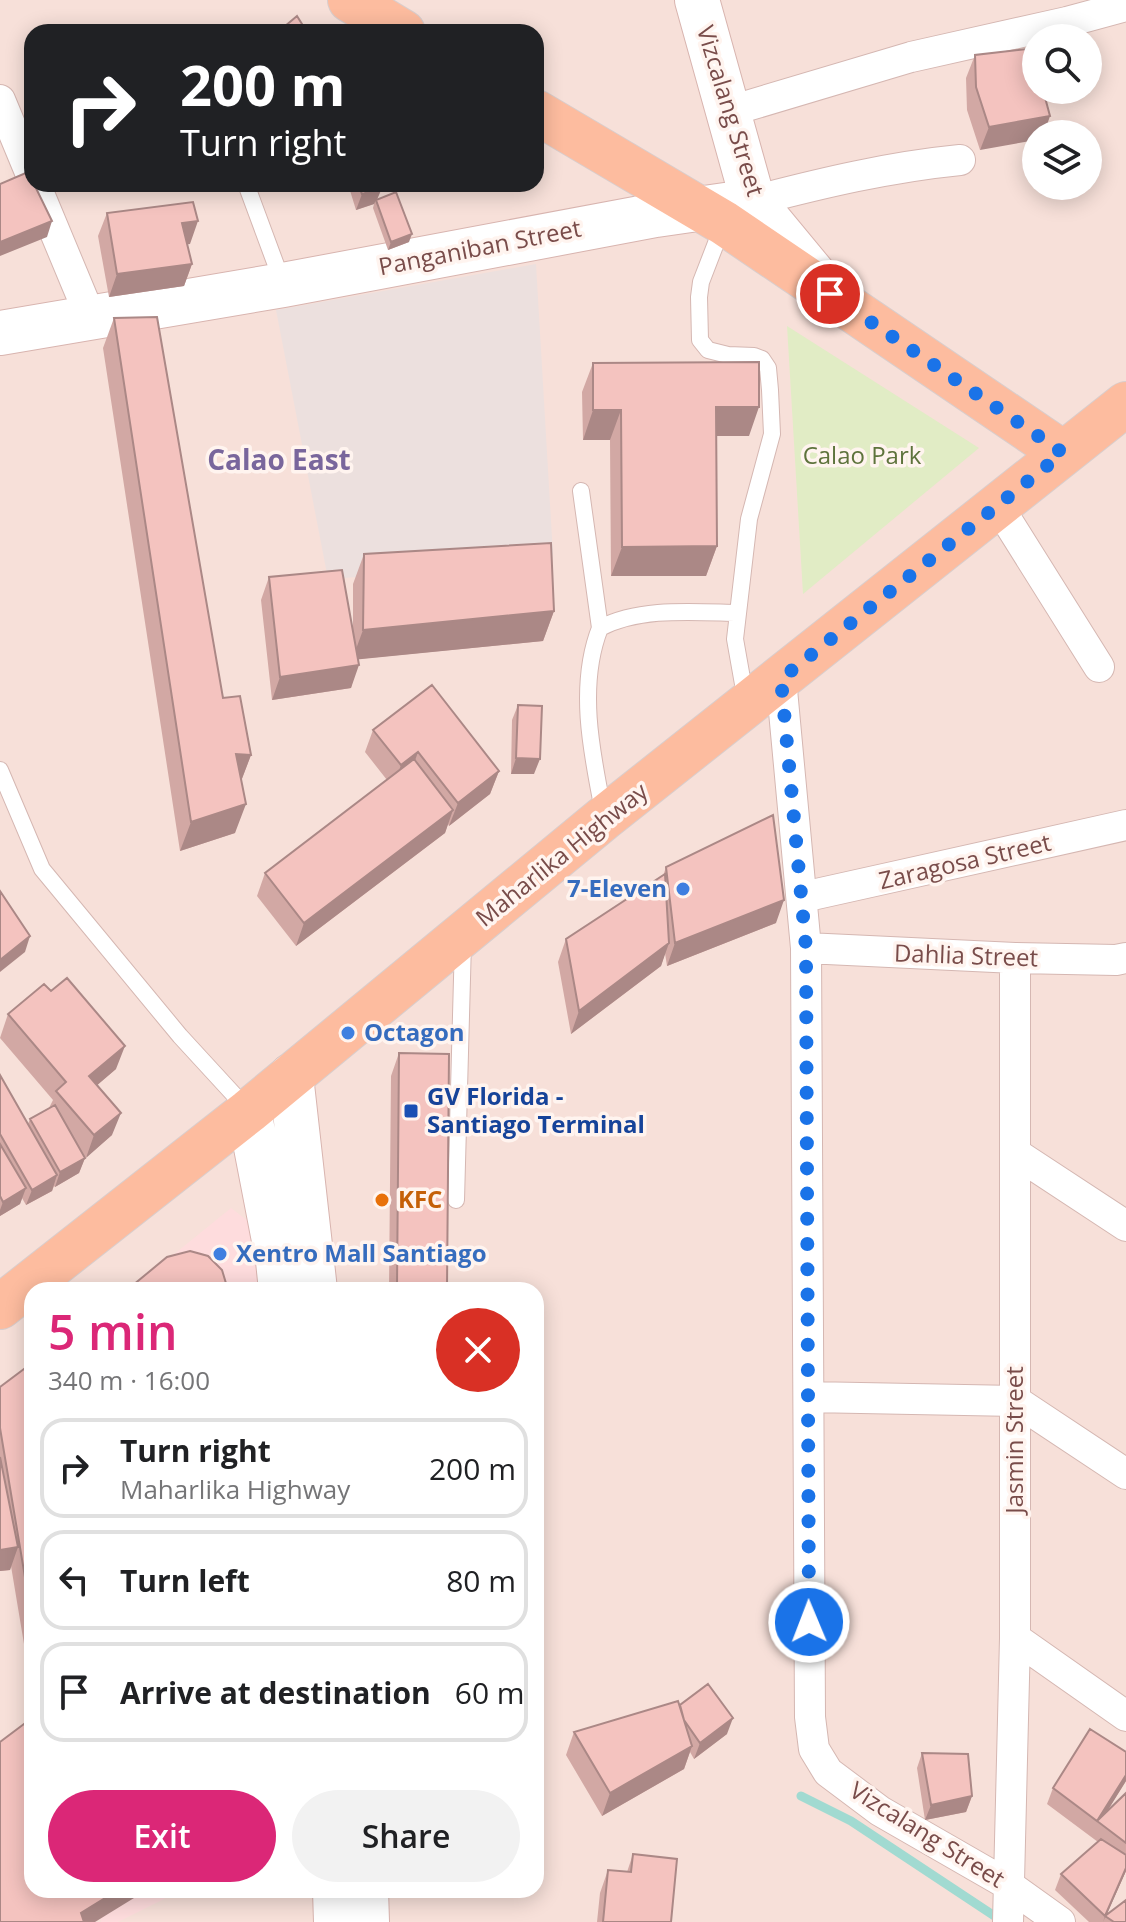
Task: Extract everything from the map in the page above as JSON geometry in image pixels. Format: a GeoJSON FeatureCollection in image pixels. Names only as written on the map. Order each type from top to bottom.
{"type":"FeatureCollection","features":[{"type":"Feature","properties":{"kind":"main road"},"geometry":{"type":"LineString","coordinates":[[350,0],[390,24]]}},
{"type":"Feature","properties":{"kind":"main road"},"geometry":{"type":"LineString","coordinates":[[544,116],[726,211],[830,294],[1063,453]]}},
{"type":"Feature","properties":{"kind":"main road","name":"Maharlika Highway"},"geometry":{"type":"LineString","coordinates":[[32,1282],[249,1111],[604,818],[1126,404]]}},
{"type":"Feature","properties":{"kind":"main road","name":"Maharlika Highway"},"geometry":{"type":"LineString","coordinates":[[0,1307],[24,1288]]}},
{"type":"Feature","properties":{"kind":"street","name":"Vizcalang Street"},"geometry":{"type":"LineString","coordinates":[[697,0],[730,111],[726,211]]}},
{"type":"Feature","properties":{"kind":"street"},"geometry":{"type":"LineString","coordinates":[[730,111],[911,57],[1126,6]]}},
{"type":"Feature","properties":{"kind":"street"},"geometry":{"type":"LineString","coordinates":[[0,100],[24,158]]}},
{"type":"Feature","properties":{"kind":"street","name":"Panganiban Street"},"geometry":{"type":"LineString","coordinates":[[0,333],[283,285],[656,215],[726,211],[835,179],[960,160]]}},
{"type":"Feature","properties":{"kind":"street"},"geometry":{"type":"LineString","coordinates":[[38,192],[90,316]]}},
{"type":"Feature","properties":{"kind":"street"},"geometry":{"type":"LineString","coordinates":[[998,506],[1099,667]]}},
{"type":"Feature","properties":{"kind":"street","name":"Vizcalang Street"},"geometry":{"type":"LineString","coordinates":[[781,679],[806,948],[807,1494],[810,1717],[814,1749],[828,1772],[880,1811],[1007,1884],[1060,1922]]}},
{"type":"Feature","properties":{"kind":"street","name":"Zaragosa Street"},"geometry":{"type":"LineString","coordinates":[[803,897],[1126,825]]}},
{"type":"Feature","properties":{"kind":"street","name":"Dahlia Street"},"geometry":{"type":"LineString","coordinates":[[806,948],[1123,962]]}},
{"type":"Feature","properties":{"kind":"street","name":"Jasmin Street"},"geometry":{"type":"LineString","coordinates":[[1008,1922],[1015,1638],[1015,958]]}},
{"type":"Feature","properties":{"kind":"street"},"geometry":{"type":"LineString","coordinates":[[291,1076],[314,1282]]}},
{"type":"Feature","properties":{"kind":"street"},"geometry":{"type":"LineString","coordinates":[[249,1111],[280,1282]]}},
{"type":"Feature","properties":{"kind":"street"},"geometry":{"type":"LineString","coordinates":[[1015,1153],[1126,1226]]}},
{"type":"Feature","properties":{"kind":"street"},"geometry":{"type":"LineString","coordinates":[[809,1397],[1016,1401],[1126,1474]]}},
{"type":"Feature","properties":{"kind":"street"},"geometry":{"type":"LineString","coordinates":[[1015,1638],[1126,1716]]}},
{"type":"Feature","properties":{"kind":"street"},"geometry":{"type":"LineString","coordinates":[[335,1898],[336,1922]]}},
{"type":"Feature","properties":{"kind":"street"},"geometry":{"type":"LineString","coordinates":[[366,1898],[367,1922]]}},
{"type":"Feature","properties":{"kind":"lane"},"geometry":{"type":"LineString","coordinates":[[249,192],[283,285]]}},
{"type":"Feature","properties":{"kind":"lane"},"geometry":{"type":"LineString","coordinates":[[726,211],[701,282],[700,340],[708,350],[762,359],[768,368],[772,434],[749,519],[735,639],[747,707]]}},
{"type":"Feature","properties":{"kind":"lane"},"geometry":{"type":"LineString","coordinates":[[581,491],[600,628],[592,647],[589,709],[591,752],[604,818]]}},
{"type":"Feature","properties":{"kind":"lane"},"geometry":{"type":"LineString","coordinates":[[600,628],[621,617],[738,613]]}},
{"type":"Feature","properties":{"kind":"lane"},"geometry":{"type":"LineString","coordinates":[[0,770],[42,869],[180,1036],[249,1111]]}},
{"type":"Feature","properties":{"kind":"lane"},"geometry":{"type":"LineString","coordinates":[[456,1200],[464,935]]}},
{"type":"Feature","properties":{"kind":"shaded area"},"geometry":{"type":"Polygon","coordinates":[[[0,0],[1126,0],[1126,1922],[0,1922],[0,0]]]}},
{"type":"Feature","properties":{"kind":"shaded area"},"geometry":{"type":"Polygon","coordinates":[[[536,264],[553,555],[532,565],[328,579],[276,310],[536,264]]]}},
{"type":"Feature","properties":{"kind":"shaded area","name":"Xentro Mall Santiago"},"geometry":{"type":"Polygon","coordinates":[[[231,1208],[256,1227],[275,1282],[140,1282],[231,1208]]]}},
{"type":"Feature","properties":{"kind":"shaded area"},"geometry":{"type":"Polygon","coordinates":[[[96,1898],[166,1898],[118,1922],[101,1922],[96,1898]]]}},
{"type":"Feature","properties":{"kind":"green space","name":"Calao Park"},"geometry":{"type":"Polygon","coordinates":[[[787,326],[979,448],[803,594],[787,326]]]}},
{"type":"Feature","properties":{"kind":"building"},"geometry":{"type":"Polygon","coordinates":[[[297,16],[302,24],[288,24],[297,16]]]}},
{"type":"Feature","properties":{"kind":"building"},"geometry":{"type":"Polygon","coordinates":[[[1022,50],[1022,104],[1047,104],[1050,116],[989,127],[976,87],[975,55],[1022,50]]]}},
{"type":"Feature","properties":{"kind":"building"},"geometry":{"type":"Polygon","coordinates":[[[24,174],[24,192],[38,192],[52,221],[0,242],[0,184],[24,174]]]}},
{"type":"Feature","properties":{"kind":"building"},"geometry":{"type":"Polygon","coordinates":[[[396,192],[412,234],[391,242],[376,200],[396,192]]]}},
{"type":"Feature","properties":{"kind":"building"},"geometry":{"type":"Polygon","coordinates":[[[193,202],[198,221],[182,223],[192,264],[117,274],[107,213],[193,202]]]}},
{"type":"Feature","properties":{"kind":"building"},"geometry":{"type":"Polygon","coordinates":[[[157,317],[223,698],[240,696],[251,755],[236,754],[246,804],[191,822],[114,318],[157,317]]]}},
{"type":"Feature","properties":{"kind":"building"},"geometry":{"type":"Polygon","coordinates":[[[759,362],[759,407],[716,407],[717,546],[622,547],[621,410],[593,410],[593,363],[759,362]]]}},
{"type":"Feature","properties":{"kind":"building"},"geometry":{"type":"Polygon","coordinates":[[[551,543],[554,611],[363,630],[364,554],[551,543]]]}},
{"type":"Feature","properties":{"kind":"building"},"geometry":{"type":"Polygon","coordinates":[[[342,570],[359,665],[280,677],[269,577],[342,570]]]}},
{"type":"Feature","properties":{"kind":"building"},"geometry":{"type":"Polygon","coordinates":[[[432,685],[499,771],[458,803],[418,752],[401,765],[373,730],[432,685]]]}},
{"type":"Feature","properties":{"kind":"building"},"geometry":{"type":"Polygon","coordinates":[[[518,705],[542,706],[540,759],[516,758],[518,705]]]}},
{"type":"Feature","properties":{"kind":"building"},"geometry":{"type":"Polygon","coordinates":[[[414,759],[453,810],[304,923],[265,873],[414,759]]]}},
{"type":"Feature","properties":{"kind":"building"},"geometry":{"type":"Polygon","coordinates":[[[773,815],[784,900],[675,943],[666,867],[773,815]]]}},
{"type":"Feature","properties":{"kind":"building"},"geometry":{"type":"Polygon","coordinates":[[[665,874],[669,943],[579,1011],[566,939],[665,874]]]}},
{"type":"Feature","properties":{"kind":"building"},"geometry":{"type":"Polygon","coordinates":[[[0,891],[30,936],[0,960],[0,891]]]}},
{"type":"Feature","properties":{"kind":"building"},"geometry":{"type":"Polygon","coordinates":[[[67,978],[125,1046],[89,1076],[121,1113],[94,1135],[56,1091],[66,1082],[8,1014],[44,984],[51,991],[67,978]]]}},
{"type":"Feature","properties":{"kind":"building"},"geometry":{"type":"Polygon","coordinates":[[[399,1053],[449,1054],[447,1282],[397,1282],[399,1053]]]}},
{"type":"Feature","properties":{"kind":"building"},"geometry":{"type":"Polygon","coordinates":[[[0,1075],[57,1175],[32,1190],[0,1134],[0,1075]]]}},
{"type":"Feature","properties":{"kind":"building"},"geometry":{"type":"Polygon","coordinates":[[[55,1105],[85,1158],[60,1172],[30,1119],[55,1105]]]}},
{"type":"Feature","properties":{"kind":"building"},"geometry":{"type":"Polygon","coordinates":[[[0,1144],[26,1188],[3,1202],[0,1196],[0,1144]]]}},
{"type":"Feature","properties":{"kind":"building"},"geometry":{"type":"Polygon","coordinates":[[[190,1251],[208,1256],[222,1270],[226,1282],[137,1282],[167,1257],[190,1251]]]}},
{"type":"Feature","properties":{"kind":"building"},"geometry":{"type":"Polygon","coordinates":[[[24,1369],[24,1571],[0,1428],[0,1387],[24,1369]]]}},
{"type":"Feature","properties":{"kind":"building"},"geometry":{"type":"Polygon","coordinates":[[[0,1457],[18,1547],[0,1550],[0,1457]]]}},
{"type":"Feature","properties":{"kind":"building"},"geometry":{"type":"Polygon","coordinates":[[[708,1684],[733,1718],[700,1743],[684,1720],[680,1705],[708,1684]]]}},
{"type":"Feature","properties":{"kind":"building"},"geometry":{"type":"Polygon","coordinates":[[[678,1701],[692,1746],[610,1793],[574,1732],[678,1701]]]}},
{"type":"Feature","properties":{"kind":"building"},"geometry":{"type":"Polygon","coordinates":[[[24,1724],[24,1898],[105,1898],[81,1913],[84,1922],[0,1922],[0,1742],[24,1724]]]}},
{"type":"Feature","properties":{"kind":"building"},"geometry":{"type":"Polygon","coordinates":[[[1090,1729],[1126,1752],[1126,1775],[1097,1821],[1053,1788],[1090,1729]]]}},
{"type":"Feature","properties":{"kind":"building"},"geometry":{"type":"Polygon","coordinates":[[[922,1753],[968,1754],[972,1796],[931,1805],[922,1753]]]}},
{"type":"Feature","properties":{"kind":"building"},"geometry":{"type":"Polygon","coordinates":[[[1126,1793],[1126,1843],[1097,1821],[1126,1793]]]}},
{"type":"Feature","properties":{"kind":"building"},"geometry":{"type":"Polygon","coordinates":[[[1101,1839],[1126,1855],[1126,1868],[1105,1916],[1061,1874],[1101,1839]]]}},
{"type":"Feature","properties":{"kind":"building"},"geometry":{"type":"Polygon","coordinates":[[[633,1854],[677,1859],[671,1922],[603,1922],[608,1870],[631,1872],[633,1854]]]}},
{"type":"Feature","properties":{"kind":"building"},"geometry":{"type":"Polygon","coordinates":[[[1126,1900],[1126,1922],[1114,1922],[1105,1916],[1126,1900]]]}},
{"type":"Feature","properties":{"kind":"waterway"},"geometry":{"type":"LineString","coordinates":[[801,1796],[851,1821],[1002,1921]]}},
{"type":"Feature","properties":{"kind":"place","name":"7-Eleven"},"geometry":{"type":"Point","coordinates":[683,889]}},
{"type":"Feature","properties":{"kind":"place","name":"Octagon"},"geometry":{"type":"Point","coordinates":[348,1033]}},
{"type":"Feature","properties":{"kind":"place","name":"GV Florida - Santiago Terminal"},"geometry":{"type":"Point","coordinates":[411,1111]}},
{"type":"Feature","properties":{"kind":"place","name":"KFC"},"geometry":{"type":"Point","coordinates":[382,1200]}},
{"type":"Feature","properties":{"kind":"place","name":"Xentro Mall Santiago"},"geometry":{"type":"Point","coordinates":[220,1254]}},
{"type":"Feature","properties":{"kind":"district","name":"Calao East"},"geometry":{"type":"Point","coordinates":[279,460]}},
{"type":"Feature","properties":{"kind":"route"},"geometry":{"type":"LineString","coordinates":[[809,1622],[806,948],[781,679],[1063,453],[830,294]]}}]}
